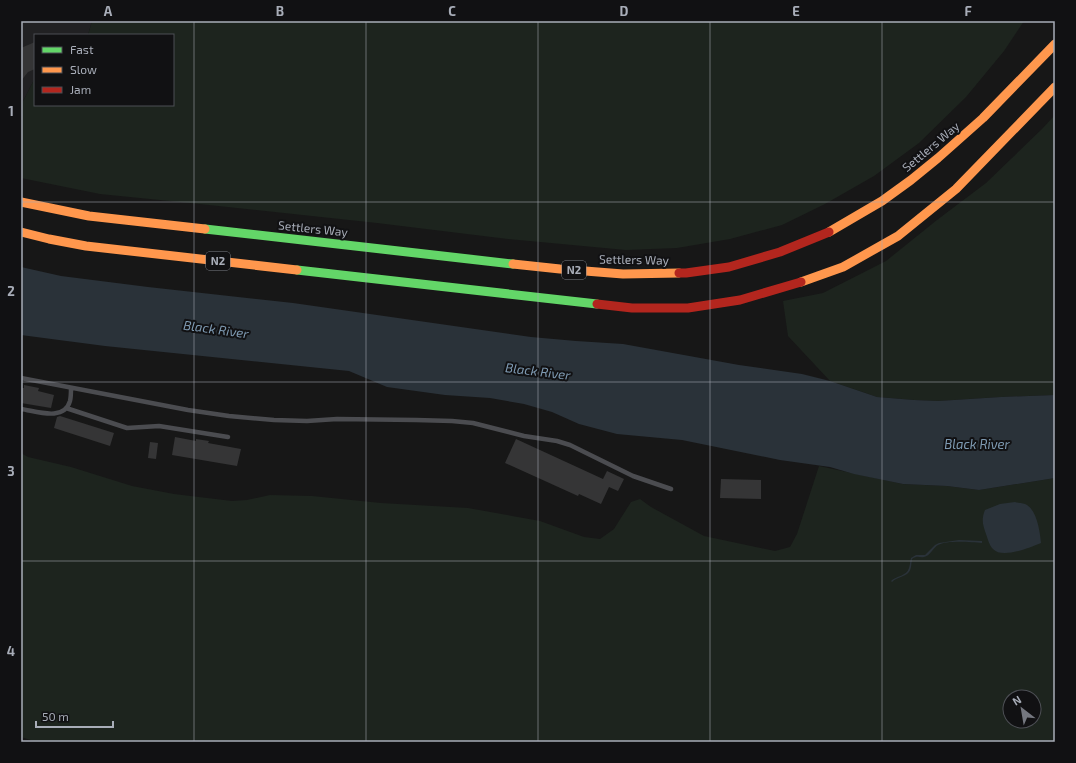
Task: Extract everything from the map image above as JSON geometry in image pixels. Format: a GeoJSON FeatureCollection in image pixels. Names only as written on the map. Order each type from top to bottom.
{"type":"FeatureCollection","features":[{"type":"Feature","properties":{"kind":"highway","name":"Settlers Way"},"geometry":{"type":"LineString","coordinates":[[21,202],[95,217],[560,269],[623,274],[686,273],[729,267],[780,252],[827,233],[882,201],[938,158],[983,118],[1055,44]]}},
{"type":"Feature","properties":{"kind":"highway","name":"N2"},"geometry":{"type":"LineString","coordinates":[[21,232],[86,246],[454,289],[632,308],[688,308],[740,300],[791,286],[843,267],[898,236],[956,189],[1055,87]]}},
{"type":"Feature","properties":{"kind":"lane"},"geometry":{"type":"LineString","coordinates":[[21,378],[188,410],[229,416],[307,421],[337,419],[452,421],[473,423],[524,436],[557,441],[570,445],[633,476],[671,490]]}},
{"type":"Feature","properties":{"kind":"lane"},"geometry":{"type":"LineString","coordinates":[[21,409],[50,414],[60,413],[66,408],[70,401],[71,388]]}},
{"type":"Feature","properties":{"kind":"lane"},"geometry":{"type":"LineString","coordinates":[[66,408],[127,428],[159,426],[228,437]]}},
{"type":"Feature","properties":{"kind":"shaded area"},"geometry":{"type":"Polygon","coordinates":[[[21,21],[92,21],[88,34],[34,34],[34,80],[21,105],[21,21]]]}},
{"type":"Feature","properties":{"kind":"shaded area"},"geometry":{"type":"Polygon","coordinates":[[[92,21],[1024,21],[1004,51],[966,97],[919,143],[874,176],[825,204],[782,225],[730,239],[677,248],[626,250],[508,239],[377,223],[100,194],[21,178],[21,105],[34,80],[34,106],[174,106],[174,34],[88,34],[92,21]]]}},
{"type":"Feature","properties":{"kind":"shaded area"},"geometry":{"type":"Polygon","coordinates":[[[1055,115],[1055,395],[938,401],[914,400],[877,397],[830,381],[788,336],[783,301],[823,293],[886,261],[986,183],[1055,115]]]}},
{"type":"Feature","properties":{"kind":"shaded area"},"geometry":{"type":"Polygon","coordinates":[[[21,453],[28,457],[71,467],[132,486],[174,494],[232,501],[247,500],[270,495],[312,496],[381,503],[468,508],[540,521],[584,537],[600,539],[614,529],[631,502],[640,499],[651,507],[704,536],[775,551],[790,547],[797,534],[819,466],[903,484],[947,486],[979,490],[1055,478],[1055,742],[37,742],[21,737],[21,453]]]}},
{"type":"Feature","properties":{"kind":"water","name":"Black River"},"geometry":{"type":"Polygon","coordinates":[[[21,267],[61,276],[293,303],[531,337],[623,344],[739,365],[802,374],[830,381],[877,397],[938,401],[1055,395],[1055,478],[979,490],[947,486],[903,484],[854,474],[830,467],[780,460],[682,440],[617,434],[579,424],[552,412],[524,404],[490,398],[445,395],[387,387],[349,371],[105,346],[21,335],[21,267]]]}},
{"type":"Feature","properties":{"kind":"water"},"geometry":{"type":"Polygon","coordinates":[[[1015,502],[1025,504],[1032,511],[1037,521],[1041,543],[1016,552],[997,552],[990,546],[984,528],[983,520],[985,510],[1000,504],[1015,502]]]}},
{"type":"Feature","properties":{"kind":"water"},"geometry":{"type":"Polygon","coordinates":[[[959,540],[982,541],[982,543],[942,543],[938,545],[930,554],[912,559],[909,572],[892,582],[891,581],[908,571],[911,558],[916,555],[925,555],[939,543],[959,540]]]}},
{"type":"Feature","properties":{"kind":"building"},"geometry":{"type":"Polygon","coordinates":[[[34,42],[34,69],[28,72],[21,81],[21,48],[34,42]]]}},
{"type":"Feature","properties":{"kind":"building"},"geometry":{"type":"Polygon","coordinates":[[[24,385],[39,388],[38,391],[54,395],[51,408],[21,403],[21,388],[24,388],[24,385]]]}},
{"type":"Feature","properties":{"kind":"building"},"geometry":{"type":"Polygon","coordinates":[[[60,416],[114,433],[110,446],[54,428],[57,417],[60,416]]]}},
{"type":"Feature","properties":{"kind":"building"},"geometry":{"type":"Polygon","coordinates":[[[175,437],[196,441],[196,439],[209,441],[208,443],[241,449],[237,466],[172,455],[175,437]]]}},
{"type":"Feature","properties":{"kind":"building"},"geometry":{"type":"Polygon","coordinates":[[[516,439],[603,479],[607,471],[624,479],[618,491],[609,487],[601,504],[579,494],[578,496],[505,463],[516,439]]]}},
{"type":"Feature","properties":{"kind":"building"},"geometry":{"type":"Polygon","coordinates":[[[150,442],[158,443],[156,459],[148,458],[150,442]]]}},
{"type":"Feature","properties":{"kind":"building"},"geometry":{"type":"Polygon","coordinates":[[[721,479],[761,480],[761,499],[720,498],[721,479]]]}},
{"type":"Feature","properties":{"kind":"traffic: fast"},"geometry":{"type":"LineString","coordinates":[[205,229],[513,264]]}},
{"type":"Feature","properties":{"kind":"traffic: fast"},"geometry":{"type":"LineString","coordinates":[[297,270],[597,304]]}},
{"type":"Feature","properties":{"kind":"traffic: slow"},"geometry":{"type":"LineString","coordinates":[[829,232],[882,201],[938,158],[983,118],[1055,44]]}},
{"type":"Feature","properties":{"kind":"traffic: slow"},"geometry":{"type":"LineString","coordinates":[[801,282],[843,267],[898,236],[956,189],[1055,87]]}},
{"type":"Feature","properties":{"kind":"traffic: slow"},"geometry":{"type":"LineString","coordinates":[[21,202],[89,216],[205,229]]}},
{"type":"Feature","properties":{"kind":"traffic: slow"},"geometry":{"type":"LineString","coordinates":[[21,232],[86,246],[297,270]]}},
{"type":"Feature","properties":{"kind":"traffic: slow"},"geometry":{"type":"LineString","coordinates":[[513,264],[623,274],[679,273]]}},
{"type":"Feature","properties":{"kind":"traffic: jam"},"geometry":{"type":"LineString","coordinates":[[679,273],[729,267],[780,252],[829,232]]}},
{"type":"Feature","properties":{"kind":"traffic: jam"},"geometry":{"type":"LineString","coordinates":[[597,304],[632,308],[688,308],[740,300],[801,282]]}}]}
